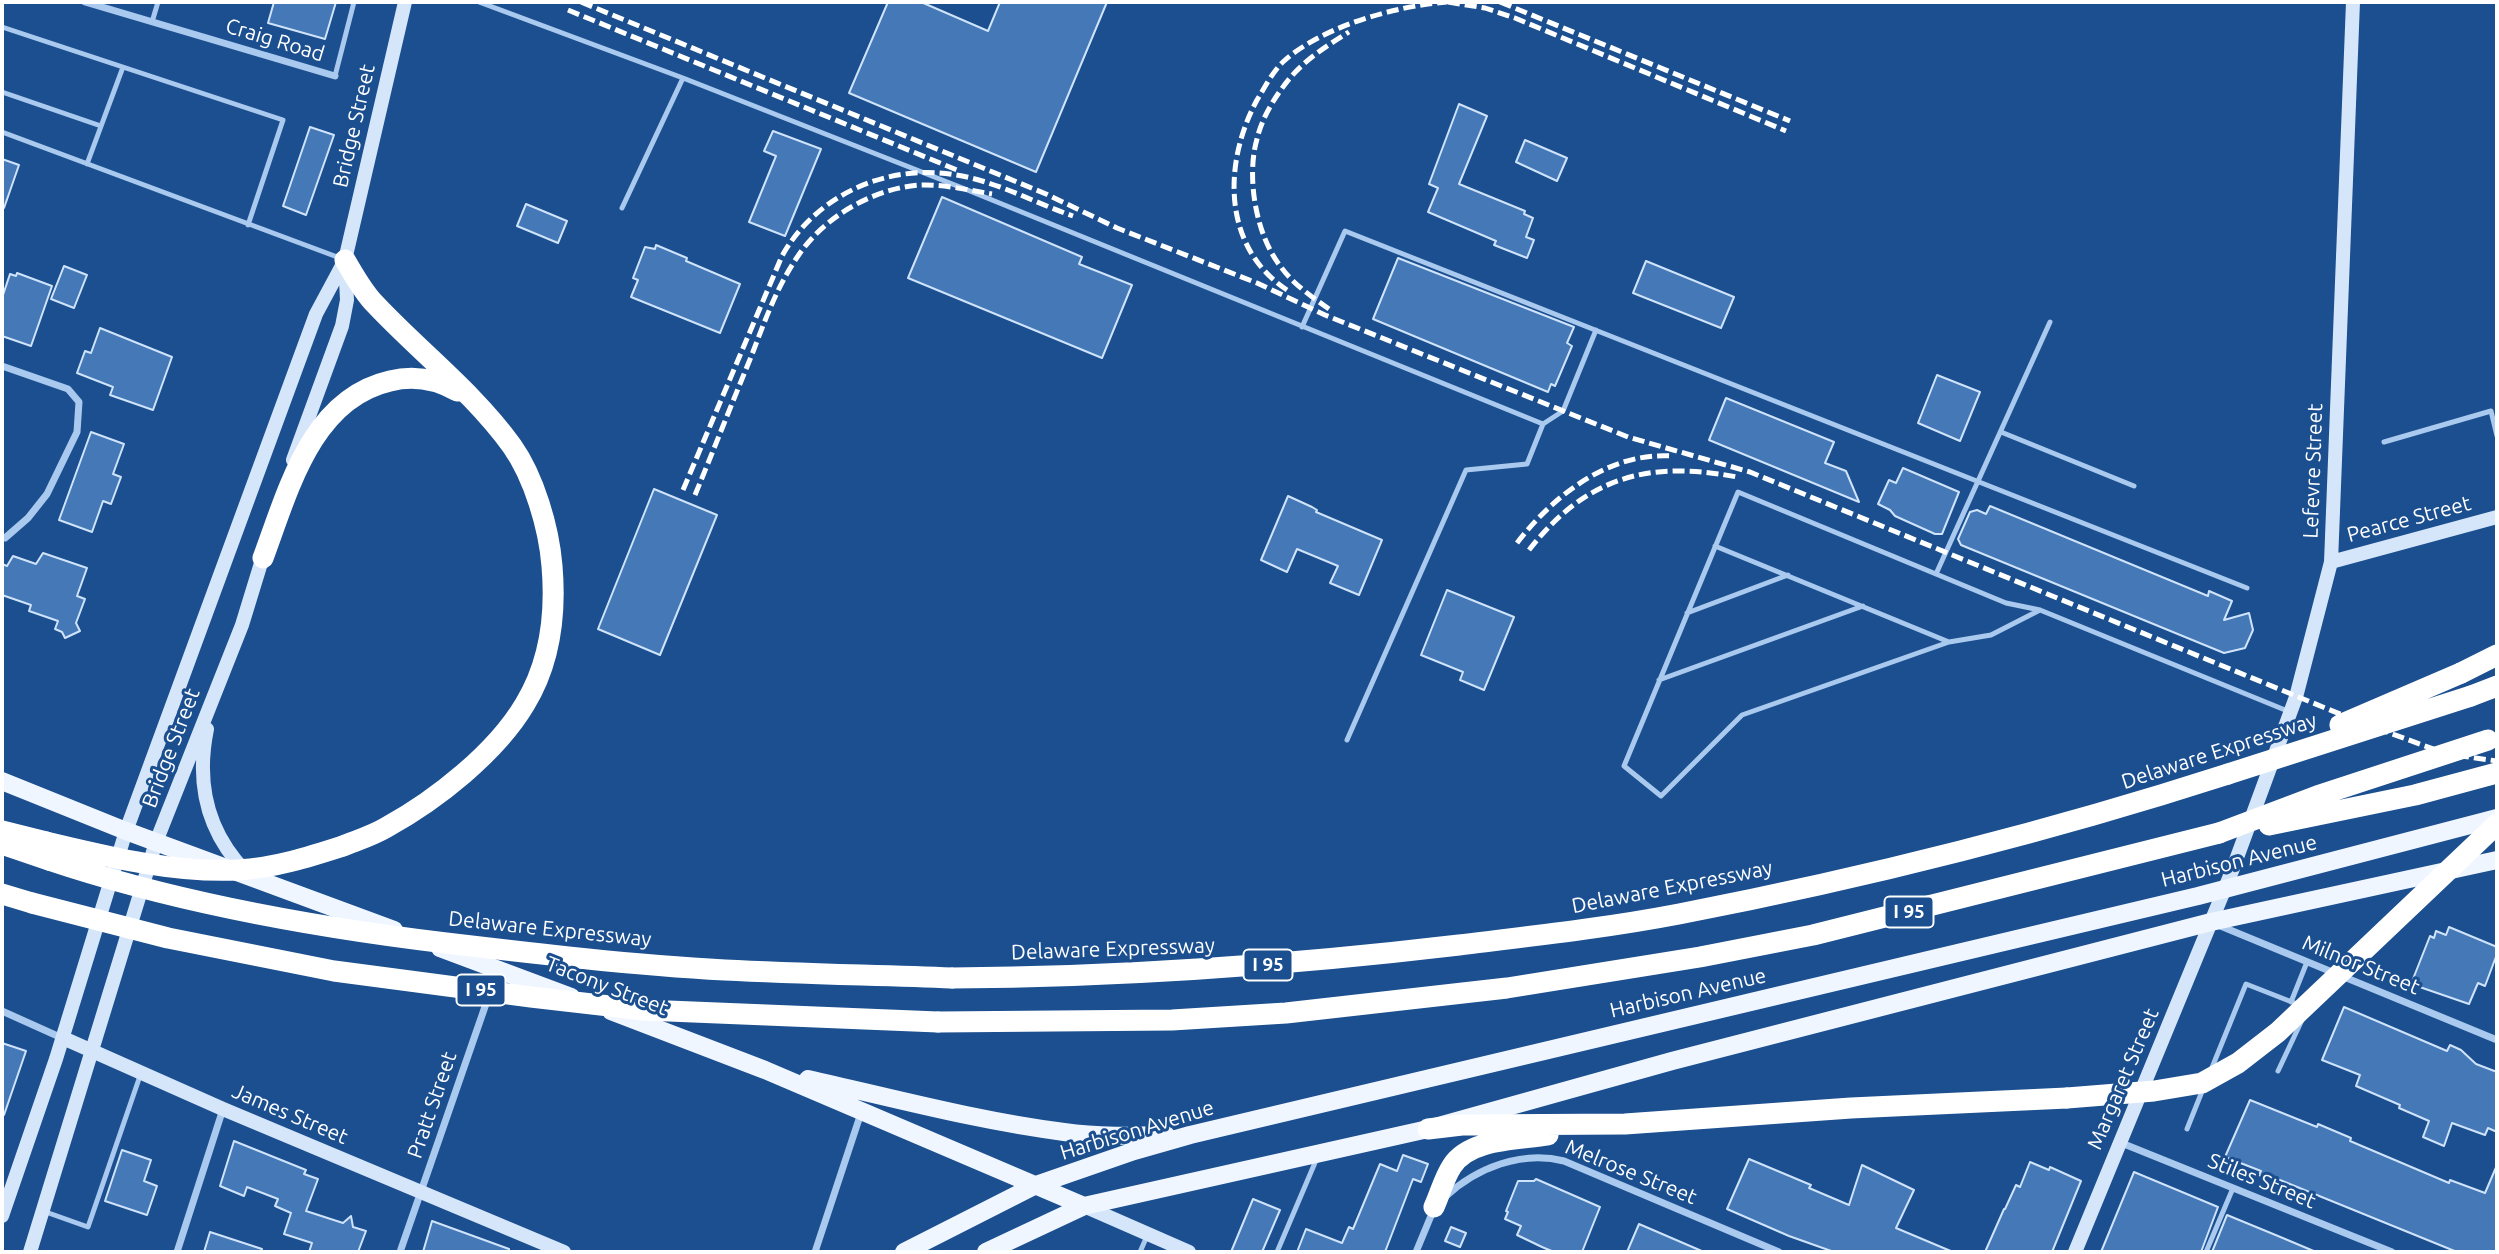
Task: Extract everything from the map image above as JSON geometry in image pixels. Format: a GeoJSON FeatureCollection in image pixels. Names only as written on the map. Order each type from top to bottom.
{"type":"FeatureCollection","features":[{"type":"Feature","properties":{"kind":"highway"},"geometry":{"type":"LineString","coordinates":[[2,831],[48,851],[180,868],[228,870],[272,866],[343,846],[386,828],[444,790],[492,746],[525,705],[541,669],[552,627],[554,584],[550,545],[539,500],[513,447],[471,399],[373,303],[345,260]]}},
{"type":"Feature","properties":{"kind":"highway"},"geometry":{"type":"LineString","coordinates":[[263,558],[290,486],[312,442],[334,411],[360,390],[396,379],[416,377],[448,386],[471,399]]}},
{"type":"Feature","properties":{"kind":"highway"},"geometry":{"type":"LineString","coordinates":[[2228,774],[2497,655]]}},
{"type":"Feature","properties":{"kind":"highway","name":"Delaware Expressway"},"geometry":{"type":"LineString","coordinates":[[2,844],[48,851],[97,876],[269,916],[370,934],[538,954],[724,970],[952,978],[1051,977],[1242,967],[1340,959],[1582,930],[1678,914],[1972,849],[2111,811],[2497,686]]}},
{"type":"Feature","properties":{"kind":"highway","name":"I 95"},"geometry":{"type":"LineString","coordinates":[[2,894],[168,939],[334,971],[644,1010],[938,1021],[1058,1022],[1286,1013],[1507,988],[1700,957],[1813,935],[2219,833],[2317,796],[2493,738]]}},
{"type":"Feature","properties":{"kind":"highway"},"geometry":{"type":"LineString","coordinates":[[2219,833],[2332,814],[2414,796],[2497,773]]}},
{"type":"Feature","properties":{"kind":"highway"},"geometry":{"type":"LineString","coordinates":[[1428,1129],[1462,1125],[1625,1124],[1851,1108],[2067,1098],[2154,1091],[2202,1083],[2238,1063],[2278,1032],[2497,824]]}},
{"type":"Feature","properties":{"kind":"highway"},"geometry":{"type":"LineString","coordinates":[[1434,1207],[1452,1166],[1478,1146],[1625,1124]]}},
{"type":"Feature","properties":{"kind":"main road","name":"Bridge Street"},"geometry":{"type":"LineString","coordinates":[[30,1252],[156,842],[242,625],[285,479],[342,326],[346,300],[345,260],[405,2]]}},
{"type":"Feature","properties":{"kind":"main road","name":"Lefevre Street"},"geometry":{"type":"LineString","coordinates":[[2211,922],[2290,712],[2331,562],[2353,2]]}},
{"type":"Feature","properties":{"kind":"main road","name":"Bridge Street"},"geometry":{"type":"LineString","coordinates":[[2,1216],[63,1038],[126,831],[316,314],[345,260]]}},
{"type":"Feature","properties":{"kind":"main road","name":"Pearce Street"},"geometry":{"type":"LineString","coordinates":[[2331,562],[2497,517]]}},
{"type":"Feature","properties":{"kind":"main road"},"geometry":{"type":"LineString","coordinates":[[213,697],[203,758],[208,811],[227,851],[252,877]]}},
{"type":"Feature","properties":{"kind":"main road","name":"Tacony Street"},"geometry":{"type":"LineString","coordinates":[[2,781],[126,831],[765,1070],[1189,1252]]}},
{"type":"Feature","properties":{"kind":"main road","name":"Harbison Avenue"},"geometry":{"type":"LineString","coordinates":[[904,1252],[1036,1185],[1190,1135],[2225,888],[2497,818]]}},
{"type":"Feature","properties":{"kind":"main road"},"geometry":{"type":"LineString","coordinates":[[986,1252],[1084,1206],[1428,1129],[1672,1061],[2211,922],[2497,860]]}},
{"type":"Feature","properties":{"kind":"main road","name":"Margaret Street"},"geometry":{"type":"LineString","coordinates":[[2075,1252],[2211,922]]}},
{"type":"Feature","properties":{"kind":"main road","name":"James Street"},"geometry":{"type":"LineString","coordinates":[[63,1038],[223,1109],[564,1252]]}},
{"type":"Feature","properties":{"kind":"main road"},"geometry":{"type":"LineString","coordinates":[[765,1070],[1000,1122],[1067,1133],[1119,1136],[1190,1135]]}},
{"type":"Feature","properties":{"kind":"street","name":"Craig Road"},"geometry":{"type":"LineString","coordinates":[[85,2],[335,76]]}},
{"type":"Feature","properties":{"kind":"street"},"geometry":{"type":"LineString","coordinates":[[2,366],[68,389],[79,402],[78,432],[47,494],[28,518],[5,538],[2,537]]}},
{"type":"Feature","properties":{"kind":"street","name":"Milnor Street"},"geometry":{"type":"LineString","coordinates":[[2211,922],[2497,1040]]}},
{"type":"Feature","properties":{"kind":"street","name":"Pratt Street"},"geometry":{"type":"LineString","coordinates":[[400,1252],[498,969]]}},
{"type":"Feature","properties":{"kind":"street","name":"James Street"},"geometry":{"type":"LineString","coordinates":[[2,1012],[63,1038]]}},
{"type":"Feature","properties":{"kind":"street"},"geometry":{"type":"LineString","coordinates":[[177,1252],[223,1109]]}},
{"type":"Feature","properties":{"kind":"street"},"geometry":{"type":"LineString","coordinates":[[815,1252],[862,1111]]}},
{"type":"Feature","properties":{"kind":"street","name":"Stiles Street"},"geometry":{"type":"LineString","coordinates":[[2119,1142],[2392,1252]]}},
{"type":"Feature","properties":{"kind":"street","name":"Melrose Street"},"geometry":{"type":"LineString","coordinates":[[1434,1207],[1455,1187],[1488,1170],[1528,1157],[1545,1156],[1564,1161],[1779,1252]]}},
{"type":"Feature","properties":{"kind":"street"},"geometry":{"type":"LineString","coordinates":[[1416,1252],[1434,1207]]}},
{"type":"Feature","properties":{"kind":"lane"},"geometry":{"type":"LineString","coordinates":[[152,22],[158,2]]}},
{"type":"Feature","properties":{"kind":"lane"},"geometry":{"type":"LineString","coordinates":[[335,76],[354,2]]}},
{"type":"Feature","properties":{"kind":"lane"},"geometry":{"type":"LineString","coordinates":[[480,2],[683,78],[1543,424]]}},
{"type":"Feature","properties":{"kind":"lane"},"geometry":{"type":"LineString","coordinates":[[2,27],[283,120],[248,225]]}},
{"type":"Feature","properties":{"kind":"lane"},"geometry":{"type":"LineString","coordinates":[[87,164],[123,67]]}},
{"type":"Feature","properties":{"kind":"lane"},"geometry":{"type":"LineString","coordinates":[[621,208],[683,78]]}},
{"type":"Feature","properties":{"kind":"lane"},"geometry":{"type":"LineString","coordinates":[[2,92],[101,126]]}},
{"type":"Feature","properties":{"kind":"lane"},"geometry":{"type":"LineString","coordinates":[[2,132],[345,260]]}},
{"type":"Feature","properties":{"kind":"lane"},"geometry":{"type":"LineString","coordinates":[[1302,327],[1345,231],[2247,588]]}},
{"type":"Feature","properties":{"kind":"lane"},"geometry":{"type":"LineString","coordinates":[[1936,574],[2050,322]]}},
{"type":"Feature","properties":{"kind":"lane"},"geometry":{"type":"LineString","coordinates":[[1347,740],[1466,470],[1527,464],[1543,424],[1563,411],[1596,330]]}},
{"type":"Feature","properties":{"kind":"lane"},"geometry":{"type":"LineString","coordinates":[[2384,442],[2491,411],[2497,436]]}},
{"type":"Feature","properties":{"kind":"lane"},"geometry":{"type":"LineString","coordinates":[[2001,432],[2134,486]]}},
{"type":"Feature","properties":{"kind":"lane"},"geometry":{"type":"LineString","coordinates":[[2040,610],[1991,635],[1950,642],[1742,715],[1661,796],[1624,766],[1738,492],[2006,603],[2040,610],[2290,712]]}},
{"type":"Feature","properties":{"kind":"lane"},"geometry":{"type":"LineString","coordinates":[[1715,546],[1950,642]]}},
{"type":"Feature","properties":{"kind":"lane"},"geometry":{"type":"LineString","coordinates":[[1687,613],[1788,575]]}},
{"type":"Feature","properties":{"kind":"lane"},"geometry":{"type":"LineString","coordinates":[[1659,680],[1863,606]]}},
{"type":"Feature","properties":{"kind":"lane"},"geometry":{"type":"LineString","coordinates":[[2291,1002],[2307,962]]}},
{"type":"Feature","properties":{"kind":"lane"},"geometry":{"type":"LineString","coordinates":[[2187,1129],[2246,984],[2307,1008],[2278,1071]]}},
{"type":"Feature","properties":{"kind":"lane"},"geometry":{"type":"LineString","coordinates":[[43,1211],[88,1227],[141,1073]]}},
{"type":"Feature","properties":{"kind":"lane"},"geometry":{"type":"LineString","coordinates":[[1277,1252],[1318,1155]]}},
{"type":"Feature","properties":{"kind":"lane"},"geometry":{"type":"LineString","coordinates":[[2206,1252],[2233,1188]]}},
{"type":"Feature","properties":{"kind":"lane"},"geometry":{"type":"LineString","coordinates":[[1140,1252],[1148,1234]]}},
{"type":"Feature","properties":{"kind":"building"},"geometry":{"type":"Polygon","coordinates":[[[274,2],[336,2],[325,39],[268,23],[274,2]]]}},
{"type":"Feature","properties":{"kind":"building"},"geometry":{"type":"Polygon","coordinates":[[[888,2],[921,2],[988,31],[1000,2],[1107,2],[1036,172],[849,93],[888,2]]]}},
{"type":"Feature","properties":{"kind":"building"},"geometry":{"type":"Polygon","coordinates":[[[1459,104],[1487,116],[1459,184],[1525,211],[1524,214],[1533,218],[1526,237],[1534,240],[1527,258],[1494,245],[1496,241],[1428,212],[1438,188],[1429,184],[1459,104]]]}},
{"type":"Feature","properties":{"kind":"building"},"geometry":{"type":"Polygon","coordinates":[[[310,127],[334,135],[306,215],[283,206],[310,127]]]}},
{"type":"Feature","properties":{"kind":"building"},"geometry":{"type":"Polygon","coordinates":[[[773,131],[821,149],[785,236],[749,222],[776,156],[764,151],[773,131]]]}},
{"type":"Feature","properties":{"kind":"building"},"geometry":{"type":"Polygon","coordinates":[[[1525,140],[1567,158],[1557,181],[1516,162],[1525,140]]]}},
{"type":"Feature","properties":{"kind":"building"},"geometry":{"type":"Polygon","coordinates":[[[2,159],[19,165],[4,208],[2,208],[2,159]]]}},
{"type":"Feature","properties":{"kind":"building"},"geometry":{"type":"Polygon","coordinates":[[[942,197],[1082,257],[1079,264],[1132,285],[1102,358],[908,278],[942,197]]]}},
{"type":"Feature","properties":{"kind":"building"},"geometry":{"type":"Polygon","coordinates":[[[526,204],[567,221],[558,243],[517,226],[526,204]]]}},
{"type":"Feature","properties":{"kind":"building"},"geometry":{"type":"Polygon","coordinates":[[[656,245],[740,284],[720,333],[631,297],[638,280],[633,278],[645,247],[655,249],[656,245]]]}},
{"type":"Feature","properties":{"kind":"building"},"geometry":{"type":"Polygon","coordinates":[[[1398,258],[1574,327],[1567,343],[1572,346],[1555,386],[1551,384],[1548,392],[1373,319],[1398,258]]]}},
{"type":"Feature","properties":{"kind":"building"},"geometry":{"type":"Polygon","coordinates":[[[1646,261],[1734,297],[1721,328],[1633,293],[1646,261]]]}},
{"type":"Feature","properties":{"kind":"building"},"geometry":{"type":"Polygon","coordinates":[[[64,266],[87,275],[74,308],[51,299],[64,266]]]}},
{"type":"Feature","properties":{"kind":"building"},"geometry":{"type":"Polygon","coordinates":[[[17,273],[52,286],[31,346],[2,336],[2,298],[10,274],[16,276],[17,273]]]}},
{"type":"Feature","properties":{"kind":"building"},"geometry":{"type":"Polygon","coordinates":[[[100,328],[172,357],[153,410],[110,395],[113,387],[77,373],[85,351],[91,353],[100,328]]]}},
{"type":"Feature","properties":{"kind":"building"},"geometry":{"type":"Polygon","coordinates":[[[1937,375],[1980,392],[1960,441],[1918,423],[1937,375]]]}},
{"type":"Feature","properties":{"kind":"building"},"geometry":{"type":"Polygon","coordinates":[[[1726,398],[1834,442],[1825,463],[1846,471],[1859,502],[1709,440],[1726,398]]]}},
{"type":"Feature","properties":{"kind":"building"},"geometry":{"type":"Polygon","coordinates":[[[91,432],[124,444],[113,474],[121,477],[111,504],[103,501],[92,532],[59,520],[91,432]]]}},
{"type":"Feature","properties":{"kind":"building"},"geometry":{"type":"Polygon","coordinates":[[[1903,468],[1959,492],[1942,534],[1935,534],[1895,516],[1878,504],[1889,480],[1896,483],[1903,468]]]}},
{"type":"Feature","properties":{"kind":"building"},"geometry":{"type":"Polygon","coordinates":[[[654,489],[717,515],[660,655],[598,629],[654,489]]]}},
{"type":"Feature","properties":{"kind":"building"},"geometry":{"type":"Polygon","coordinates":[[[1288,496],[1312,507],[1316,512],[1382,540],[1359,595],[1330,583],[1338,566],[1297,549],[1287,572],[1261,560],[1288,496]]]}},
{"type":"Feature","properties":{"kind":"building"},"geometry":{"type":"Polygon","coordinates":[[[1990,506],[2208,596],[2209,591],[2232,601],[2224,620],[2249,613],[2253,630],[2245,648],[2224,653],[1961,545],[1958,539],[1970,512],[1977,510],[1986,514],[1990,506]]]}},
{"type":"Feature","properties":{"kind":"building"},"geometry":{"type":"Polygon","coordinates":[[[43,553],[87,568],[77,596],[85,599],[76,623],[80,631],[65,638],[62,632],[55,629],[58,621],[29,611],[31,605],[2,595],[2,564],[7,566],[13,556],[36,564],[43,553]]]}},
{"type":"Feature","properties":{"kind":"building"},"geometry":{"type":"Polygon","coordinates":[[[1447,590],[1514,617],[1484,690],[1460,680],[1463,672],[1421,655],[1447,590]]]}},
{"type":"Feature","properties":{"kind":"building"},"geometry":{"type":"Polygon","coordinates":[[[2449,927],[2497,947],[2485,986],[2478,983],[2469,1004],[2411,984],[2430,936],[2434,938],[2436,931],[2446,935],[2449,927]]]}},
{"type":"Feature","properties":{"kind":"building"},"geometry":{"type":"Polygon","coordinates":[[[2344,1007],[2447,1051],[2450,1045],[2461,1050],[2476,1064],[2497,1072],[2497,1132],[2488,1128],[2485,1135],[2452,1123],[2444,1146],[2423,1137],[2429,1121],[2356,1086],[2360,1075],[2322,1060],[2344,1007]]]}},
{"type":"Feature","properties":{"kind":"building"},"geometry":{"type":"Polygon","coordinates":[[[2,1043],[26,1051],[4,1115],[2,1115],[2,1043]]]}},
{"type":"Feature","properties":{"kind":"building"},"geometry":{"type":"Polygon","coordinates":[[[2250,1100],[2317,1127],[2318,1124],[2351,1138],[2350,1141],[2449,1183],[2450,1180],[2485,1193],[2497,1165],[2497,1252],[2457,1252],[2275,1178],[2273,1181],[2259,1175],[2261,1171],[2225,1157],[2250,1100]]]}},
{"type":"Feature","properties":{"kind":"building"},"geometry":{"type":"Polygon","coordinates":[[[234,1141],[306,1170],[304,1174],[318,1179],[306,1211],[343,1223],[351,1216],[353,1227],[366,1231],[358,1252],[309,1252],[312,1243],[284,1234],[291,1213],[275,1206],[278,1199],[247,1187],[244,1196],[220,1186],[234,1141]]]}},
{"type":"Feature","properties":{"kind":"building"},"geometry":{"type":"Polygon","coordinates":[[[122,1150],[151,1160],[144,1181],[157,1186],[147,1215],[105,1201],[122,1150]]]}},
{"type":"Feature","properties":{"kind":"building"},"geometry":{"type":"Polygon","coordinates":[[[1403,1155],[1428,1164],[1421,1182],[1413,1179],[1385,1252],[1297,1252],[1306,1229],[1342,1243],[1349,1227],[1353,1229],[1380,1164],[1397,1171],[1403,1155]]]}},
{"type":"Feature","properties":{"kind":"building"},"geometry":{"type":"Polygon","coordinates":[[[1749,1159],[1811,1185],[1809,1188],[1849,1205],[1862,1165],[1914,1190],[1896,1228],[1953,1252],[1834,1252],[1727,1209],[1749,1159]]]}},
{"type":"Feature","properties":{"kind":"building"},"geometry":{"type":"Polygon","coordinates":[[[2030,1162],[2049,1170],[2050,1167],[2081,1181],[2052,1252],[1985,1252],[2016,1185],[2020,1187],[2030,1162]]]}},
{"type":"Feature","properties":{"kind":"building"},"geometry":{"type":"Polygon","coordinates":[[[2134,1172],[2218,1207],[2201,1252],[2101,1252],[2134,1172]]]}},
{"type":"Feature","properties":{"kind":"building"},"geometry":{"type":"Polygon","coordinates":[[[1536,1179],[1600,1207],[1582,1252],[1554,1252],[1542,1247],[1517,1235],[1521,1226],[1505,1219],[1518,1181],[1536,1179]]]}},
{"type":"Feature","properties":{"kind":"building"},"geometry":{"type":"Polygon","coordinates":[[[1253,1199],[1280,1210],[1262,1252],[1231,1252],[1253,1199]]]}},
{"type":"Feature","properties":{"kind":"building"},"geometry":{"type":"Polygon","coordinates":[[[2227,1215],[2278,1236],[2316,1252],[2212,1252],[2227,1215]]]}},
{"type":"Feature","properties":{"kind":"building"},"geometry":{"type":"Polygon","coordinates":[[[432,1221],[509,1249],[509,1252],[423,1252],[432,1221]]]}},
{"type":"Feature","properties":{"kind":"building"},"geometry":{"type":"Polygon","coordinates":[[[1639,1224],[1704,1252],[1627,1252],[1639,1224]]]}},
{"type":"Feature","properties":{"kind":"building"},"geometry":{"type":"Polygon","coordinates":[[[1451,1227],[1466,1233],[1460,1247],[1445,1241],[1451,1227]]]}},
{"type":"Feature","properties":{"kind":"building"},"geometry":{"type":"Polygon","coordinates":[[[210,1232],[262,1249],[261,1252],[204,1252],[210,1232]]]}},
{"type":"Feature","properties":{"kind":"railway"},"geometry":{"type":"LineString","coordinates":[[581,2],[1046,194],[1117,228],[1257,283],[1325,315],[1628,437],[1750,472],[2357,721],[2447,754],[2497,761]]}},
{"type":"Feature","properties":{"kind":"railway"},"geometry":{"type":"LineString","coordinates":[[1287,290],[1266,272],[1250,251],[1240,228],[1235,202],[1234,176],[1238,150],[1257,100],[1280,65],[1319,38],[1383,13],[1447,2]]}},
{"type":"Feature","properties":{"kind":"railway"},"geometry":{"type":"LineString","coordinates":[[1448,2],[1485,8],[1515,18],[1786,131]]}},
{"type":"Feature","properties":{"kind":"railway"},"geometry":{"type":"LineString","coordinates":[[1500,2],[1790,121]]}},
{"type":"Feature","properties":{"kind":"railway"},"geometry":{"type":"LineString","coordinates":[[568,10],[957,170]]}},
{"type":"Feature","properties":{"kind":"railway"},"geometry":{"type":"LineString","coordinates":[[1329,309],[1291,279],[1272,254],[1256,206],[1253,188],[1254,154],[1266,115],[1290,78],[1325,47],[1349,32]]}},
{"type":"Feature","properties":{"kind":"railway"},"geometry":{"type":"LineString","coordinates":[[683,490],[782,256],[796,235],[834,200],[880,179],[904,174],[930,173],[956,175],[986,182],[1073,216]]}},
{"type":"Feature","properties":{"kind":"railway"},"geometry":{"type":"LineString","coordinates":[[695,495],[777,292],[798,256],[821,229],[851,207],[884,192],[901,188],[937,185],[992,194]]}},
{"type":"Feature","properties":{"kind":"railway"},"geometry":{"type":"LineString","coordinates":[[1517,543],[1548,509],[1585,480],[1626,461],[1672,456]]}},
{"type":"Feature","properties":{"kind":"railway"},"geometry":{"type":"LineString","coordinates":[[1529,550],[1573,505],[1596,490],[1621,480],[1647,473],[1675,471],[1737,477]]}}]}
